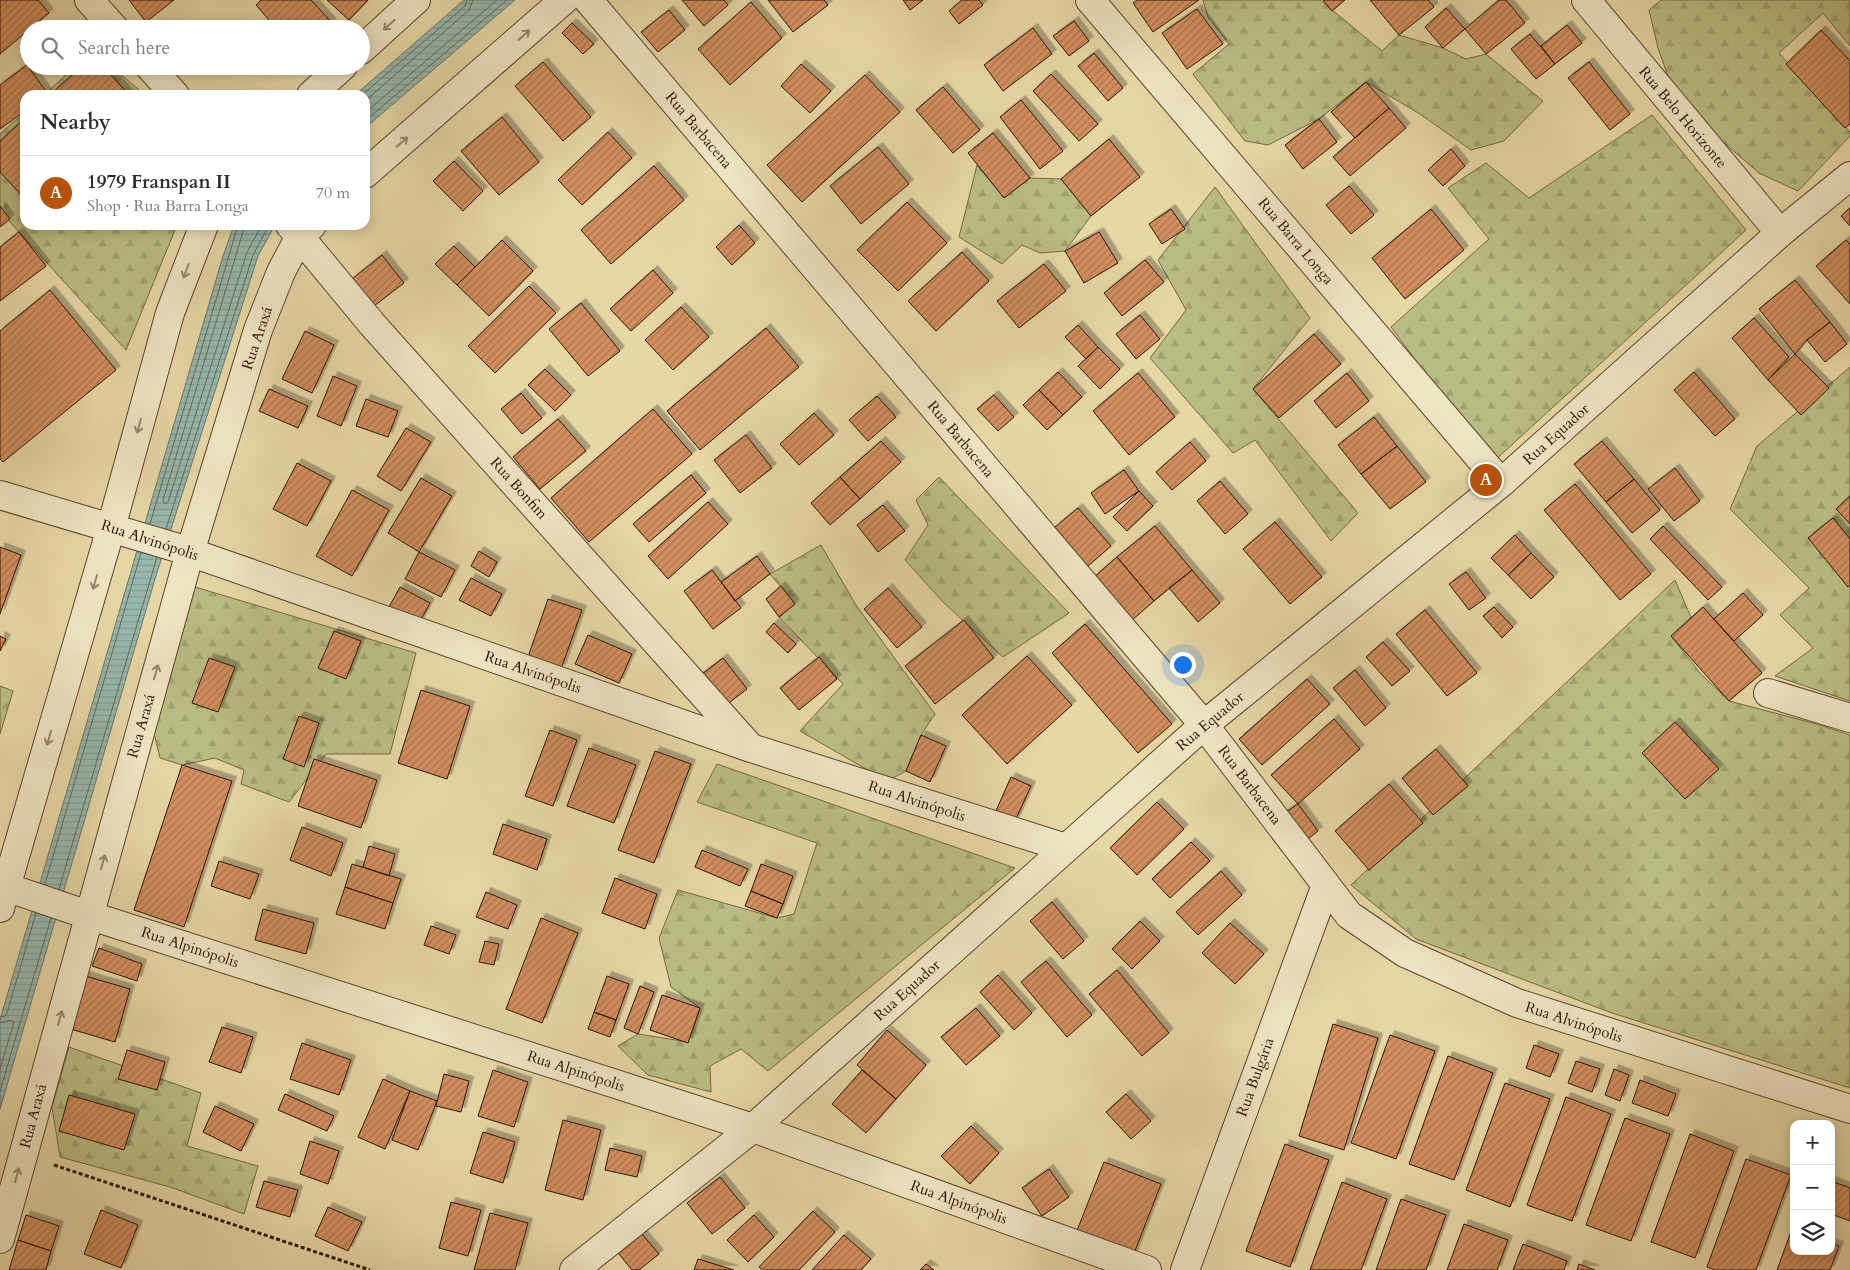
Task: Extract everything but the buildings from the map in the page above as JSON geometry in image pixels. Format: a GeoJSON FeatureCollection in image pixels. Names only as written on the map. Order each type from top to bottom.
{"type":"FeatureCollection","features":[{"type":"Feature","properties":{"kind":"street"},"geometry":{"type":"LineString","coordinates":[[89,0],[107,20]]}},
{"type":"Feature","properties":{"kind":"street"},"geometry":{"type":"LineString","coordinates":[[370,42],[416,0]]}},
{"type":"Feature","properties":{"kind":"street"},"geometry":{"type":"LineString","coordinates":[[370,170],[564,0]]}},
{"type":"Feature","properties":{"kind":"street","name":"Rua Barbacena"},"geometry":{"type":"LineString","coordinates":[[588,0],[1204,725],[1326,885]]}},
{"type":"Feature","properties":{"kind":"street","name":"Rua Barra Longa"},"geometry":{"type":"LineString","coordinates":[[1090,0],[1501,483]]}},
{"type":"Feature","properties":{"kind":"street","name":"Rua Belo Horizonte"},"geometry":{"type":"LineString","coordinates":[[1586,0],[1780,233]]}},
{"type":"Feature","properties":{"kind":"street"},"geometry":{"type":"LineString","coordinates":[[157,75],[171,90]]}},
{"type":"Feature","properties":{"kind":"street"},"geometry":{"type":"LineString","coordinates":[[317,90],[333,75]]}},
{"type":"Feature","properties":{"kind":"street","name":"Rua Equador"},"geometry":{"type":"LineString","coordinates":[[574,1270],[753,1128],[1204,725],[1501,483],[1780,233],[1850,176]]}},
{"type":"Feature","properties":{"kind":"street"},"geometry":{"type":"LineString","coordinates":[[6,892],[119,531],[170,313],[202,230]]}},
{"type":"Feature","properties":{"kind":"street","name":"Rua Araxá"},"geometry":{"type":"LineString","coordinates":[[0,1239],[23,1154],[79,911],[184,550],[258,330],[300,230]]}},
{"type":"Feature","properties":{"kind":"street","name":"Rua Bonfim"},"geometry":{"type":"LineString","coordinates":[[301,230],[372,324],[752,748]]}},
{"type":"Feature","properties":{"kind":"street","name":"Rua Alvinópolis"},"geometry":{"type":"LineString","coordinates":[[0,495],[184,550],[752,748],[1066,848]]}},
{"type":"Feature","properties":{"kind":"street"},"geometry":{"type":"LineString","coordinates":[[1768,693],[1850,718]]}},
{"type":"Feature","properties":{"kind":"street","name":"Rua Alvinópolis"},"geometry":{"type":"LineString","coordinates":[[1326,885],[1348,916],[1405,953],[1516,1003],[1850,1109]]}},
{"type":"Feature","properties":{"kind":"street","name":"Rua Bulgária"},"geometry":{"type":"LineString","coordinates":[[1185,1270],[1326,885]]}},
{"type":"Feature","properties":{"kind":"street","name":"Rua Alpinópolis"},"geometry":{"type":"LineString","coordinates":[[6,892],[79,911],[753,1128],[1147,1270]]}},
{"type":"Feature","properties":{"kind":"path"},"geometry":{"type":"LineString","coordinates":[[23,1154],[370,1270]]}},
{"type":"Feature","properties":{"kind":"green space"},"geometry":{"type":"Polygon","coordinates":[[[1203,0],[1320,0],[1382,51],[1399,35],[1443,48],[1466,59],[1486,54],[1543,101],[1504,141],[1471,150],[1420,114],[1366,82],[1319,119],[1268,145],[1245,141],[1193,74],[1229,44],[1208,17],[1203,0]]]}},
{"type":"Feature","properties":{"kind":"green space"},"geometry":{"type":"Polygon","coordinates":[[[1661,0],[1850,0],[1850,46],[1823,13],[1779,53],[1850,132],[1850,136],[1798,191],[1759,173],[1721,140],[1669,79],[1658,48],[1649,10],[1661,0]]]}},
{"type":"Feature","properties":{"kind":"green space"},"geometry":{"type":"Polygon","coordinates":[[[66,75],[122,75],[139,90],[50,90],[66,75]]]}},
{"type":"Feature","properties":{"kind":"green space"},"geometry":{"type":"Polygon","coordinates":[[[1652,115],[1746,230],[1492,463],[1391,327],[1489,239],[1448,188],[1486,163],[1529,198],[1652,115]]]}},
{"type":"Feature","properties":{"kind":"green space"},"geometry":{"type":"Polygon","coordinates":[[[20,116],[20,230],[175,230],[126,350],[0,211],[0,134],[20,116]]]}},
{"type":"Feature","properties":{"kind":"green space"},"geometry":{"type":"Polygon","coordinates":[[[977,165],[1004,198],[1030,178],[1061,179],[1091,216],[1065,251],[1040,253],[1022,245],[1002,264],[959,237],[977,165]]]}},
{"type":"Feature","properties":{"kind":"green space"},"geometry":{"type":"Polygon","coordinates":[[[1215,187],[1310,318],[1253,389],[1358,513],[1331,541],[1255,440],[1233,453],[1150,358],[1186,310],[1158,260],[1215,187]]]}},
{"type":"Feature","properties":{"kind":"green space"},"geometry":{"type":"Polygon","coordinates":[[[1850,367],[1850,701],[1775,676],[1813,648],[1780,615],[1809,588],[1730,509],[1757,446],[1850,367]]]}},
{"type":"Feature","properties":{"kind":"green space"},"geometry":{"type":"Polygon","coordinates":[[[939,477],[1069,613],[1003,657],[944,603],[905,560],[928,525],[916,500],[939,477]]]}},
{"type":"Feature","properties":{"kind":"green space"},"geometry":{"type":"Polygon","coordinates":[[[821,545],[856,605],[935,714],[921,735],[906,771],[887,781],[800,731],[843,684],[779,617],[795,604],[770,574],[821,545]]]}},
{"type":"Feature","properties":{"kind":"green space"},"geometry":{"type":"Polygon","coordinates":[[[1675,580],[1693,622],[1671,636],[1700,673],[1729,701],[1813,723],[1850,735],[1850,1088],[1612,1013],[1416,939],[1351,885],[1675,580]]]}},
{"type":"Feature","properties":{"kind":"green space"},"geometry":{"type":"Polygon","coordinates":[[[195,587],[416,653],[390,754],[326,754],[289,802],[241,784],[244,770],[215,758],[182,765],[160,758],[153,729],[195,587]]]}},
{"type":"Feature","properties":{"kind":"green space"},"geometry":{"type":"Polygon","coordinates":[[[0,686],[13,691],[0,734],[0,686]]]}},
{"type":"Feature","properties":{"kind":"green space"},"geometry":{"type":"Polygon","coordinates":[[[717,764],[1015,868],[768,1071],[741,1049],[710,1066],[711,1092],[648,1075],[618,1046],[638,1034],[688,1042],[700,1008],[671,987],[659,938],[678,890],[777,918],[794,914],[817,843],[697,802],[717,764]]]}},
{"type":"Feature","properties":{"kind":"green space"},"geometry":{"type":"Polygon","coordinates":[[[69,1047],[201,1093],[187,1146],[258,1166],[244,1214],[170,1187],[60,1157],[52,1107],[69,1047]]]}},
{"type":"Feature","properties":{"kind":"water"},"geometry":{"type":"Polygon","coordinates":[[[464,0],[515,0],[370,124],[370,90],[361,90],[464,0]]]}},
{"type":"Feature","properties":{"kind":"water"},"geometry":{"type":"Polygon","coordinates":[[[232,230],[272,230],[258,256],[155,579],[0,1109],[0,1020],[223,256],[232,230]]]}},
{"type":"Feature","properties":{"kind":"place","name":"1979 Franspan II"},"geometry":{"type":"Point","coordinates":[1486,480]}}]}
